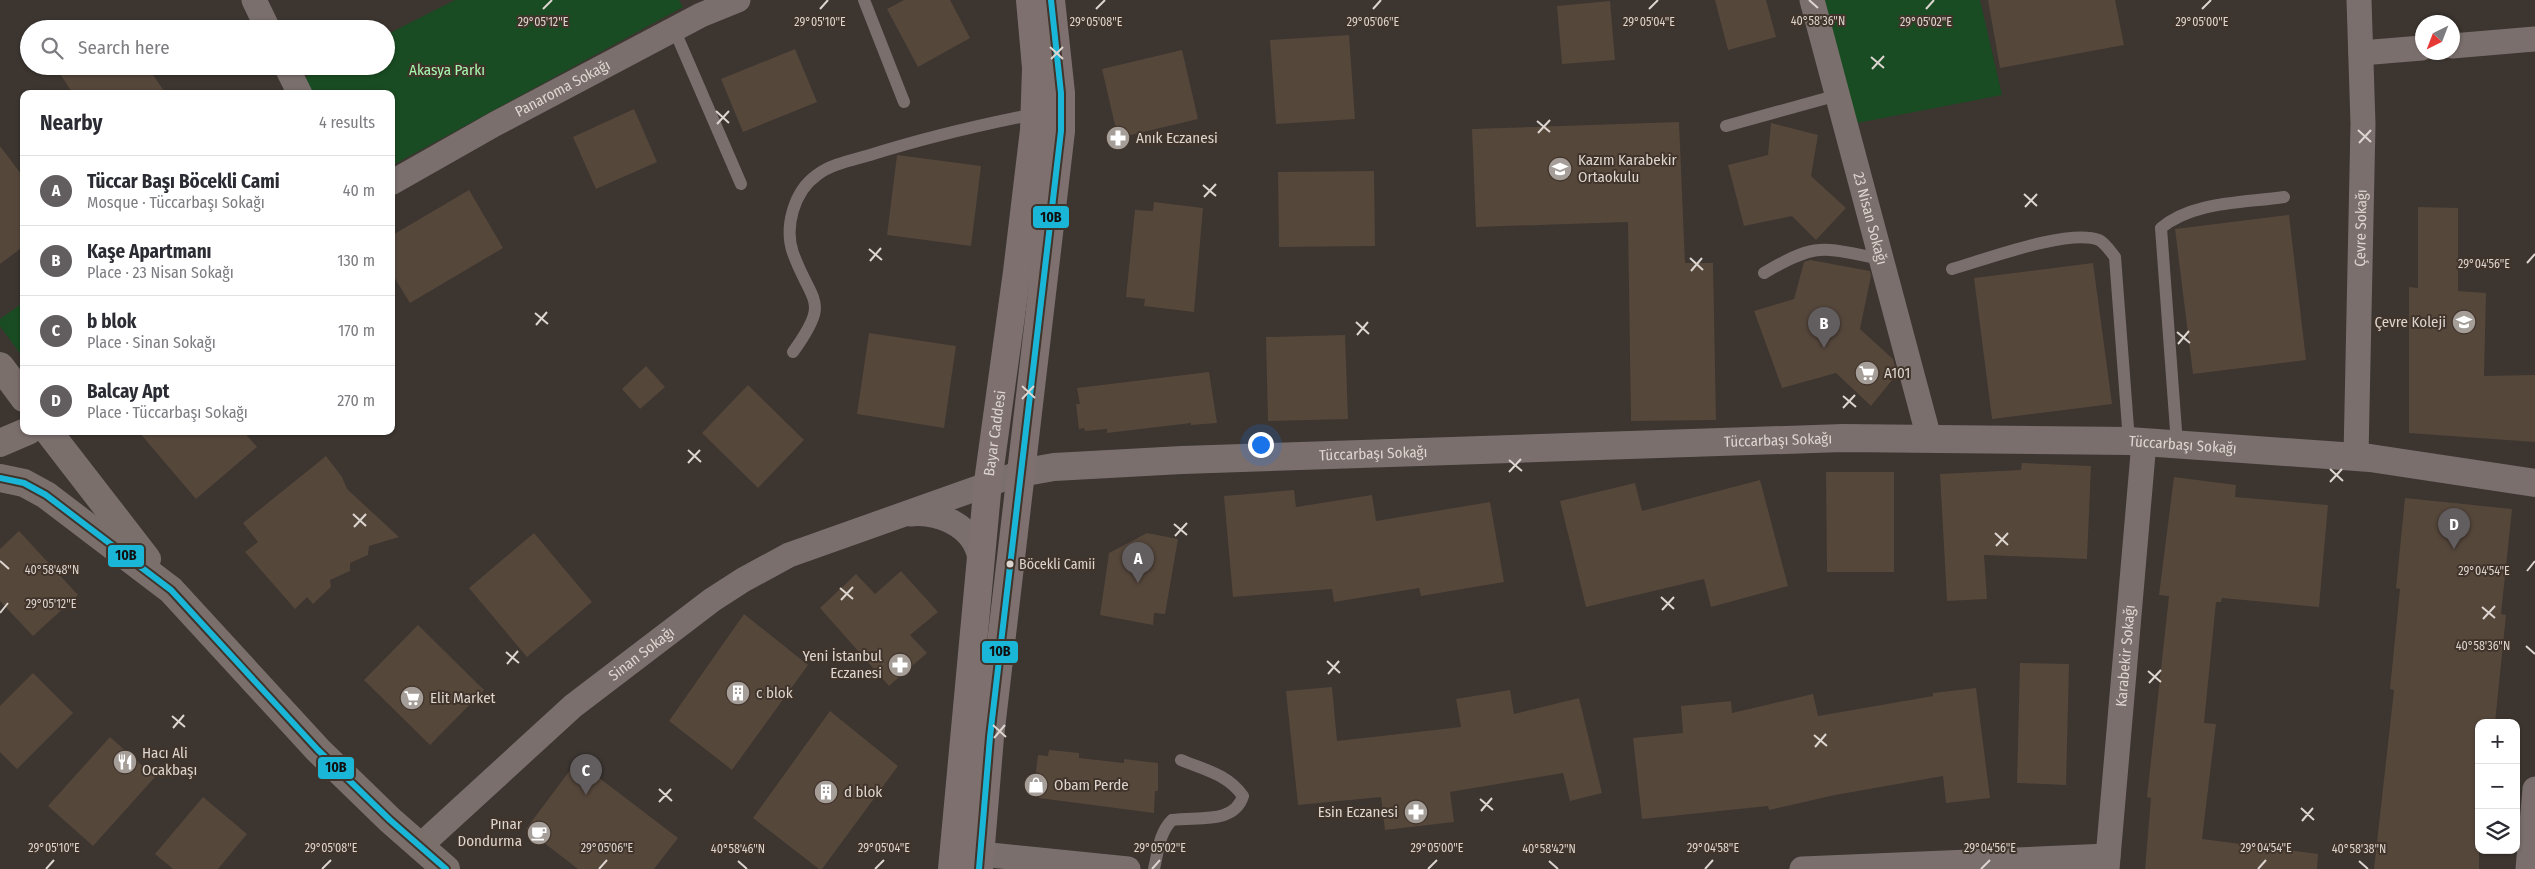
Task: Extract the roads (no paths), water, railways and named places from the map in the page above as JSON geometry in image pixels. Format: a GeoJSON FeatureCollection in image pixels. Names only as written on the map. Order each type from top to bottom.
{"type":"FeatureCollection","features":[{"type":"Feature","properties":{"kind":"main road","name":"Bayar Caddesi"},"geometry":{"type":"LineString","coordinates":[[953,860],[988,482],[1018,272],[1035,114],[1036,68],[1030,0]]}},
{"type":"Feature","properties":{"kind":"main road","name":"Bayar Caddesi"},"geometry":{"type":"LineString","coordinates":[[980,862],[990,737],[1061,131],[1061,93],[1051,0]]}},
{"type":"Feature","properties":{"kind":"main road"},"geometry":{"type":"LineString","coordinates":[[0,366],[20,393]]}},
{"type":"Feature","properties":{"kind":"main road"},"geometry":{"type":"LineString","coordinates":[[0,443],[20,434]]}},
{"type":"Feature","properties":{"kind":"main road"},"geometry":{"type":"LineString","coordinates":[[51,435],[171,590],[318,750],[419,847],[446,869]]}},
{"type":"Feature","properties":{"kind":"main road"},"geometry":{"type":"LineString","coordinates":[[0,478],[24,483],[46,495],[171,590]]}},
{"type":"Feature","properties":{"kind":"street"},"geometry":{"type":"LineString","coordinates":[[254,0],[264,20]]}},
{"type":"Feature","properties":{"kind":"street","name":"Panaroma Sokağı"},"geometry":{"type":"LineString","coordinates":[[395,181],[496,124],[674,29],[698,7],[738,0]]}},
{"type":"Feature","properties":{"kind":"street","name":"23 Nisan Sokağı"},"geometry":{"type":"LineString","coordinates":[[1812,0],[1929,438]]}},
{"type":"Feature","properties":{"kind":"street","name":"Çevre Sokağı"},"geometry":{"type":"LineString","coordinates":[[2356,456],[2363,124],[2358,0]]}},
{"type":"Feature","properties":{"kind":"street"},"geometry":{"type":"LineString","coordinates":[[2460,45],[2535,39]]}},
{"type":"Feature","properties":{"kind":"street"},"geometry":{"type":"LineString","coordinates":[[2361,53],[2415,49]]}},
{"type":"Feature","properties":{"kind":"street"},"geometry":{"type":"LineString","coordinates":[[290,75],[298,90]]}},
{"type":"Feature","properties":{"kind":"street","name":"Tüccarbaşı Sokağı"},"geometry":{"type":"LineString","coordinates":[[1020,473],[1054,467],[1191,460],[1843,438],[1929,438],[2136,441],[2356,456],[2535,483]]}},
{"type":"Feature","properties":{"kind":"street","name":"Karabekir Sokağı"},"geometry":{"type":"LineString","coordinates":[[2107,862],[2136,441]]}},
{"type":"Feature","properties":{"kind":"street","name":"Sinan Sokağı"},"geometry":{"type":"LineString","coordinates":[[419,847],[573,706],[712,600],[743,580],[789,555],[900,516],[988,482],[1020,473]]}},
{"type":"Feature","properties":{"kind":"street","name":"Sinan Sokağı"},"geometry":{"type":"LineString","coordinates":[[900,516],[932,514],[946,519],[962,529],[977,546],[980,567]]}},
{"type":"Feature","properties":{"kind":"street"},"geometry":{"type":"LineString","coordinates":[[2528,869],[2535,789]]}},
{"type":"Feature","properties":{"kind":"street"},"geometry":{"type":"LineString","coordinates":[[953,860],[1128,869]]}},
{"type":"Feature","properties":{"kind":"street"},"geometry":{"type":"LineString","coordinates":[[1802,869],[2107,862]]}},
{"type":"Feature","properties":{"kind":"lane"},"geometry":{"type":"LineString","coordinates":[[864,0],[904,102]]}},
{"type":"Feature","properties":{"kind":"lane"},"geometry":{"type":"LineString","coordinates":[[674,29],[741,184]]}},
{"type":"Feature","properties":{"kind":"lane"},"geometry":{"type":"LineString","coordinates":[[1726,126],[1838,95]]}},
{"type":"Feature","properties":{"kind":"lane"},"geometry":{"type":"LineString","coordinates":[[793,352],[809,330],[814,317],[815,299],[792,252],[789,227],[792,212],[805,186],[817,174],[850,161],[945,133],[1035,114]]}},
{"type":"Feature","properties":{"kind":"lane"},"geometry":{"type":"LineString","coordinates":[[2177,444],[2160,228],[2176,217],[2195,209],[2284,197]]}},
{"type":"Feature","properties":{"kind":"lane"},"geometry":{"type":"LineString","coordinates":[[1952,269],[2063,238],[2093,238],[2105,244],[2115,257],[2136,441]]}},
{"type":"Feature","properties":{"kind":"lane"},"geometry":{"type":"LineString","coordinates":[[1764,273],[1803,252],[1822,248],[1882,259]]}},
{"type":"Feature","properties":{"kind":"lane"},"geometry":{"type":"LineString","coordinates":[[1154,869],[1161,838],[1166,826],[1172,820],[1217,818],[1227,815],[1235,811],[1244,796],[1216,772],[1181,760]]}},
{"type":"Feature","properties":{"kind":"place","name":"Anık Eczanesi"},"geometry":{"type":"Point","coordinates":[1118,138]}},
{"type":"Feature","properties":{"kind":"place","name":"Kazım Karabekir Ortaokulu"},"geometry":{"type":"Point","coordinates":[1560,169]}},
{"type":"Feature","properties":{"kind":"place","name":"Çevre Koleji"},"geometry":{"type":"Point","coordinates":[2464,322]}},
{"type":"Feature","properties":{"kind":"place","name":"Kaşe Apartmanı"},"geometry":{"type":"Point","coordinates":[1824,348]}},
{"type":"Feature","properties":{"kind":"place","name":"A101"},"geometry":{"type":"Point","coordinates":[1867,373]}},
{"type":"Feature","properties":{"kind":"place","name":"Balcay Apt"},"geometry":{"type":"Point","coordinates":[2454,549]}},
{"type":"Feature","properties":{"kind":"place","name":"Böcekli Camii"},"geometry":{"type":"Point","coordinates":[1010,564]}},
{"type":"Feature","properties":{"kind":"place","name":"Tüccar Başı Böcekli Cami"},"geometry":{"type":"Point","coordinates":[1138,583]}},
{"type":"Feature","properties":{"kind":"place","name":"Yeni İstanbul Eczanesi"},"geometry":{"type":"Point","coordinates":[900,665]}},
{"type":"Feature","properties":{"kind":"place","name":"c blok"},"geometry":{"type":"Point","coordinates":[738,693]}},
{"type":"Feature","properties":{"kind":"place","name":"Elit Market"},"geometry":{"type":"Point","coordinates":[412,698]}},
{"type":"Feature","properties":{"kind":"place","name":"Hacı Ali Ocakbaşı"},"geometry":{"type":"Point","coordinates":[125,762]}},
{"type":"Feature","properties":{"kind":"place","name":"Obam Perde"},"geometry":{"type":"Point","coordinates":[1036,785]}},
{"type":"Feature","properties":{"kind":"place","name":"d blok"},"geometry":{"type":"Point","coordinates":[826,792]}},
{"type":"Feature","properties":{"kind":"place","name":"b blok"},"geometry":{"type":"Point","coordinates":[586,795]}},
{"type":"Feature","properties":{"kind":"place","name":"Esin Eczanesi"},"geometry":{"type":"Point","coordinates":[1416,812]}},
{"type":"Feature","properties":{"kind":"place","name":"Pınar Dondurma"},"geometry":{"type":"Point","coordinates":[539,833]}},
{"type":"Feature","properties":{"kind":"park label","name":"Akasya Parkı"},"geometry":{"type":"Point","coordinates":[447,70]}}]}
